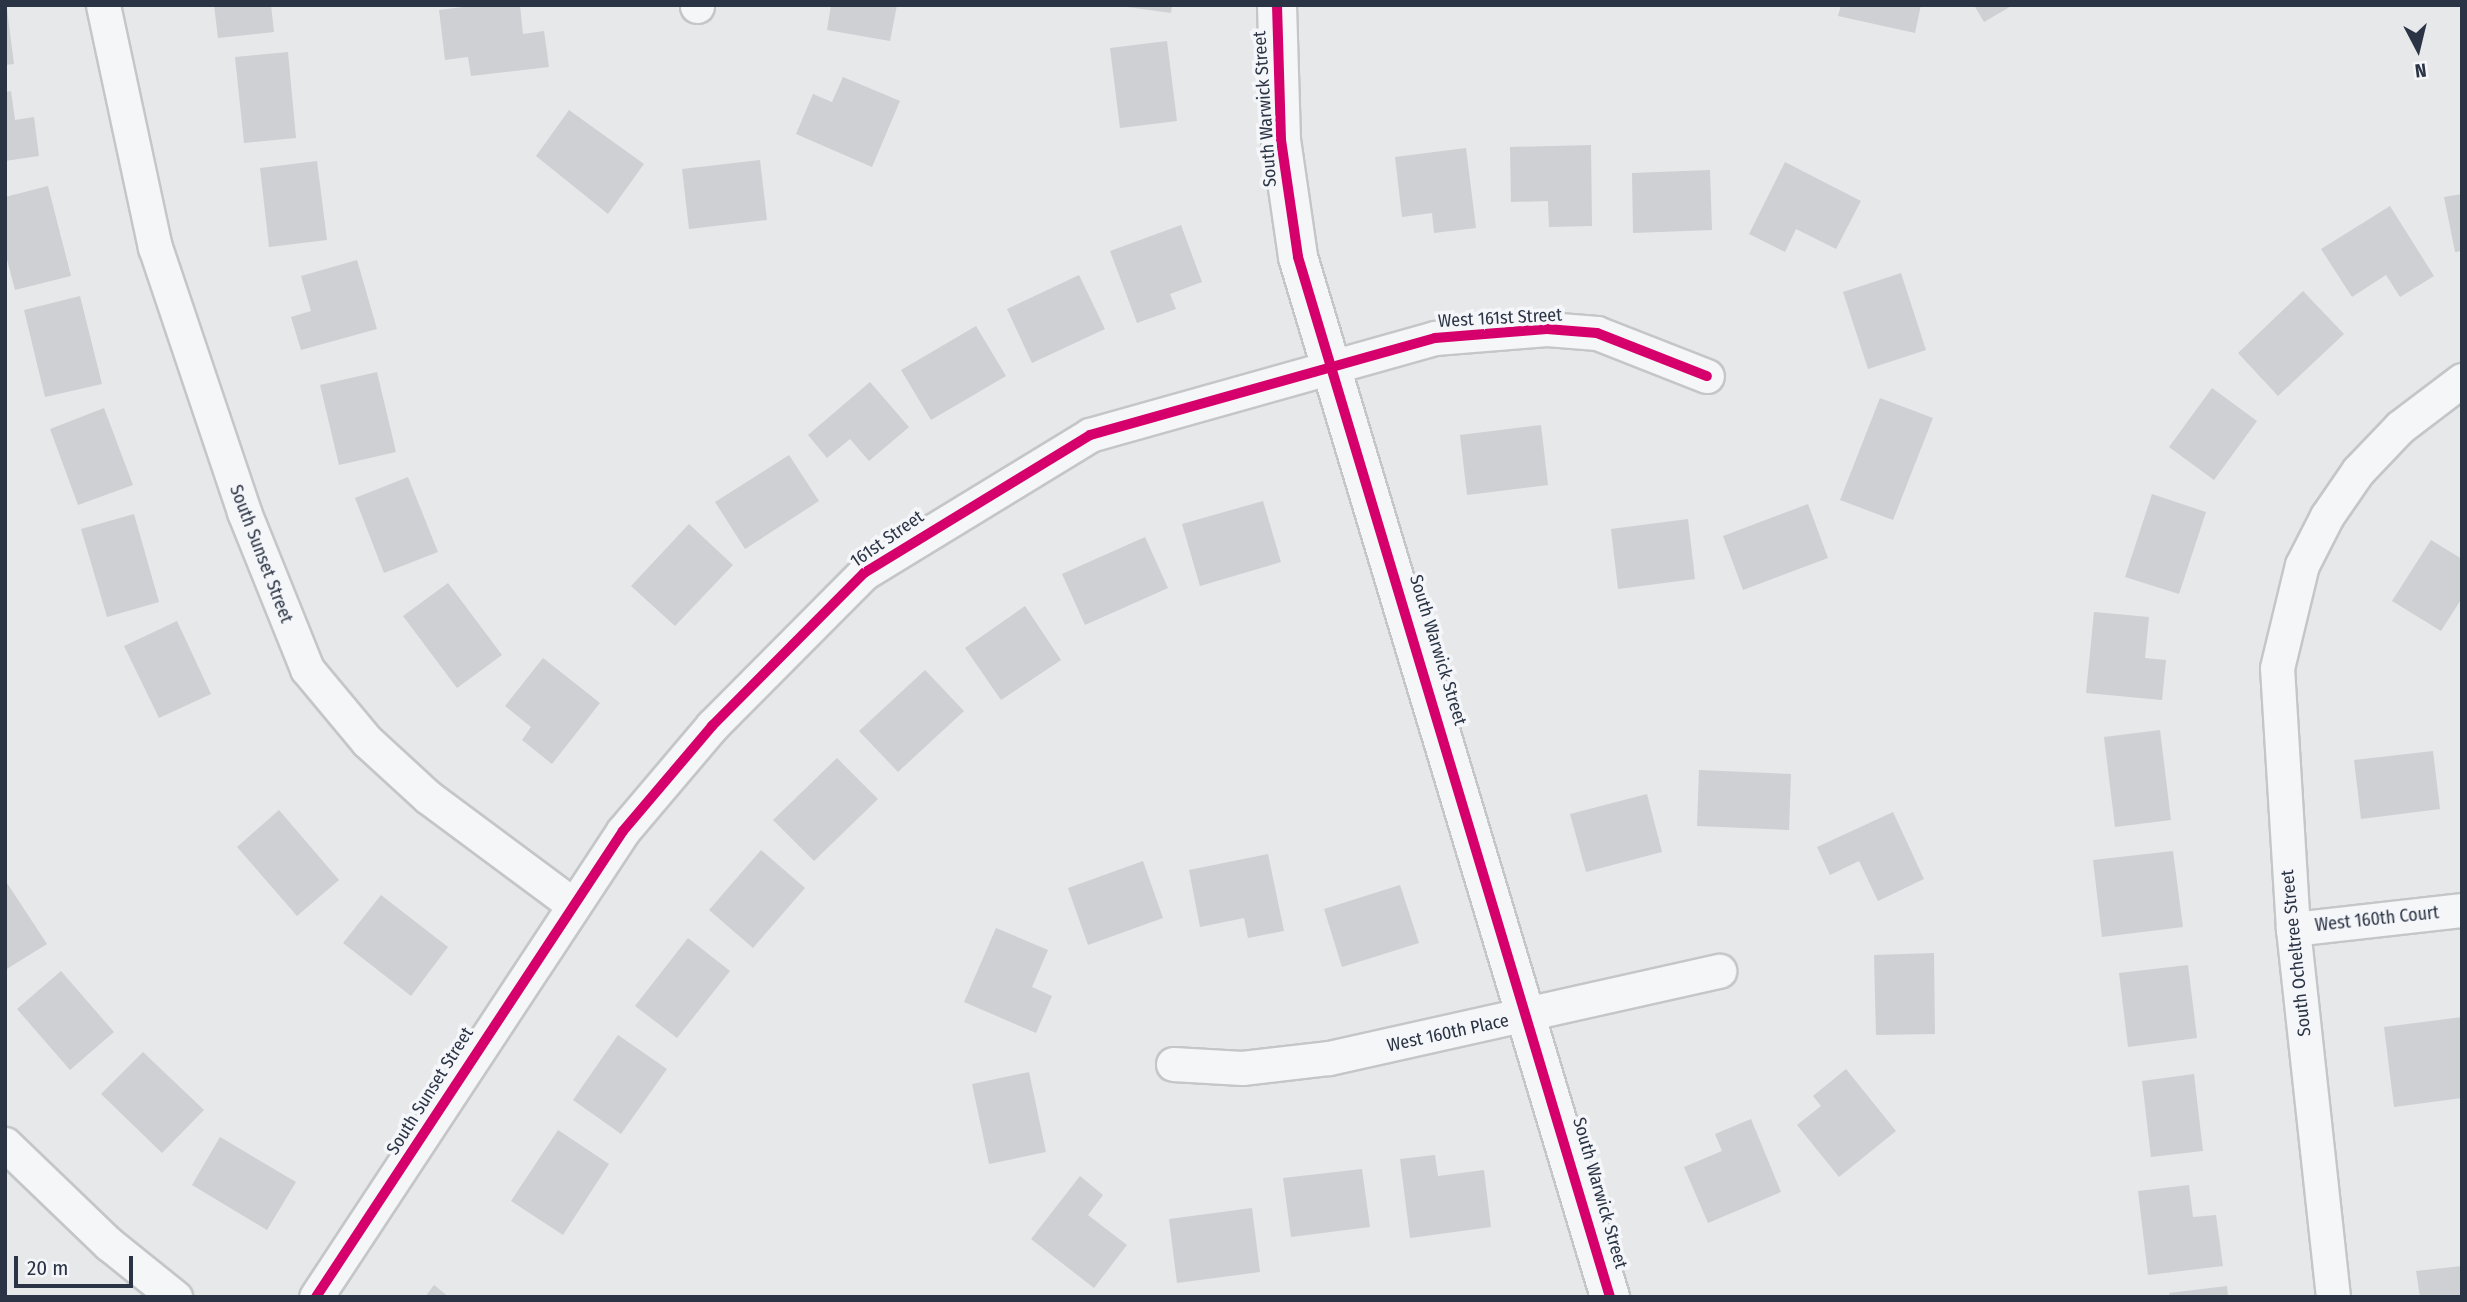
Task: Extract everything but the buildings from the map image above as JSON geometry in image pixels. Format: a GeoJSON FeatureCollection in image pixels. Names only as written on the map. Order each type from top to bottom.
{"type":"FeatureCollection","features":[{"type":"Feature","properties":{"kind":"street","name":"South Sunset Street"},"geometry":{"type":"LineString","coordinates":[[103,5],[159,260],[244,512],[307,669],[367,741],[428,797],[572,904],[316,1297]]}},
{"type":"Feature","properties":{"kind":"street","name":"South Warwick Street"},"geometry":{"type":"LineString","coordinates":[[1277,5],[1281,140],[1298,257],[1531,1016],[1610,1297]]}},
{"type":"Feature","properties":{"kind":"street","name":"West 161st Street"},"geometry":{"type":"LineString","coordinates":[[1332,363],[1435,338],[1547,329],[1597,333],[1707,376]]}},
{"type":"Feature","properties":{"kind":"street","name":"161st Street"},"geometry":{"type":"LineString","coordinates":[[572,904],[623,831],[712,726],[864,573],[1090,435],[1332,363]]}},
{"type":"Feature","properties":{"kind":"street","name":"South Ocheltree Street"},"geometry":{"type":"LineString","coordinates":[[2333,1297],[2293,929],[2274,705],[2289,609],[2302,565],[2358,471],[2462,380]]}},
{"type":"Feature","properties":{"kind":"street","name":"West 160th Court"},"geometry":{"type":"LineString","coordinates":[[2293,929],[2462,910]]}},
{"type":"Feature","properties":{"kind":"street","name":"West 160th Place"},"geometry":{"type":"LineString","coordinates":[[1173,1064],[1242,1068],[1329,1058],[1531,1016],[1719,971]]}},
{"type":"Feature","properties":{"kind":"street"},"geometry":{"type":"LineString","coordinates":[[5,1144],[109,1244],[175,1297]]}},
{"type":"Feature","properties":{"kind":"cycle path"},"geometry":{"type":"LineString","coordinates":[[1277,5],[1281,140],[1298,257],[1610,1297]]}},
{"type":"Feature","properties":{"kind":"cycle path"},"geometry":{"type":"LineString","coordinates":[[316,1297],[623,831],[712,726],[864,573],[1090,435],[1435,338],[1547,329],[1597,333],[1707,376]]}}]}
